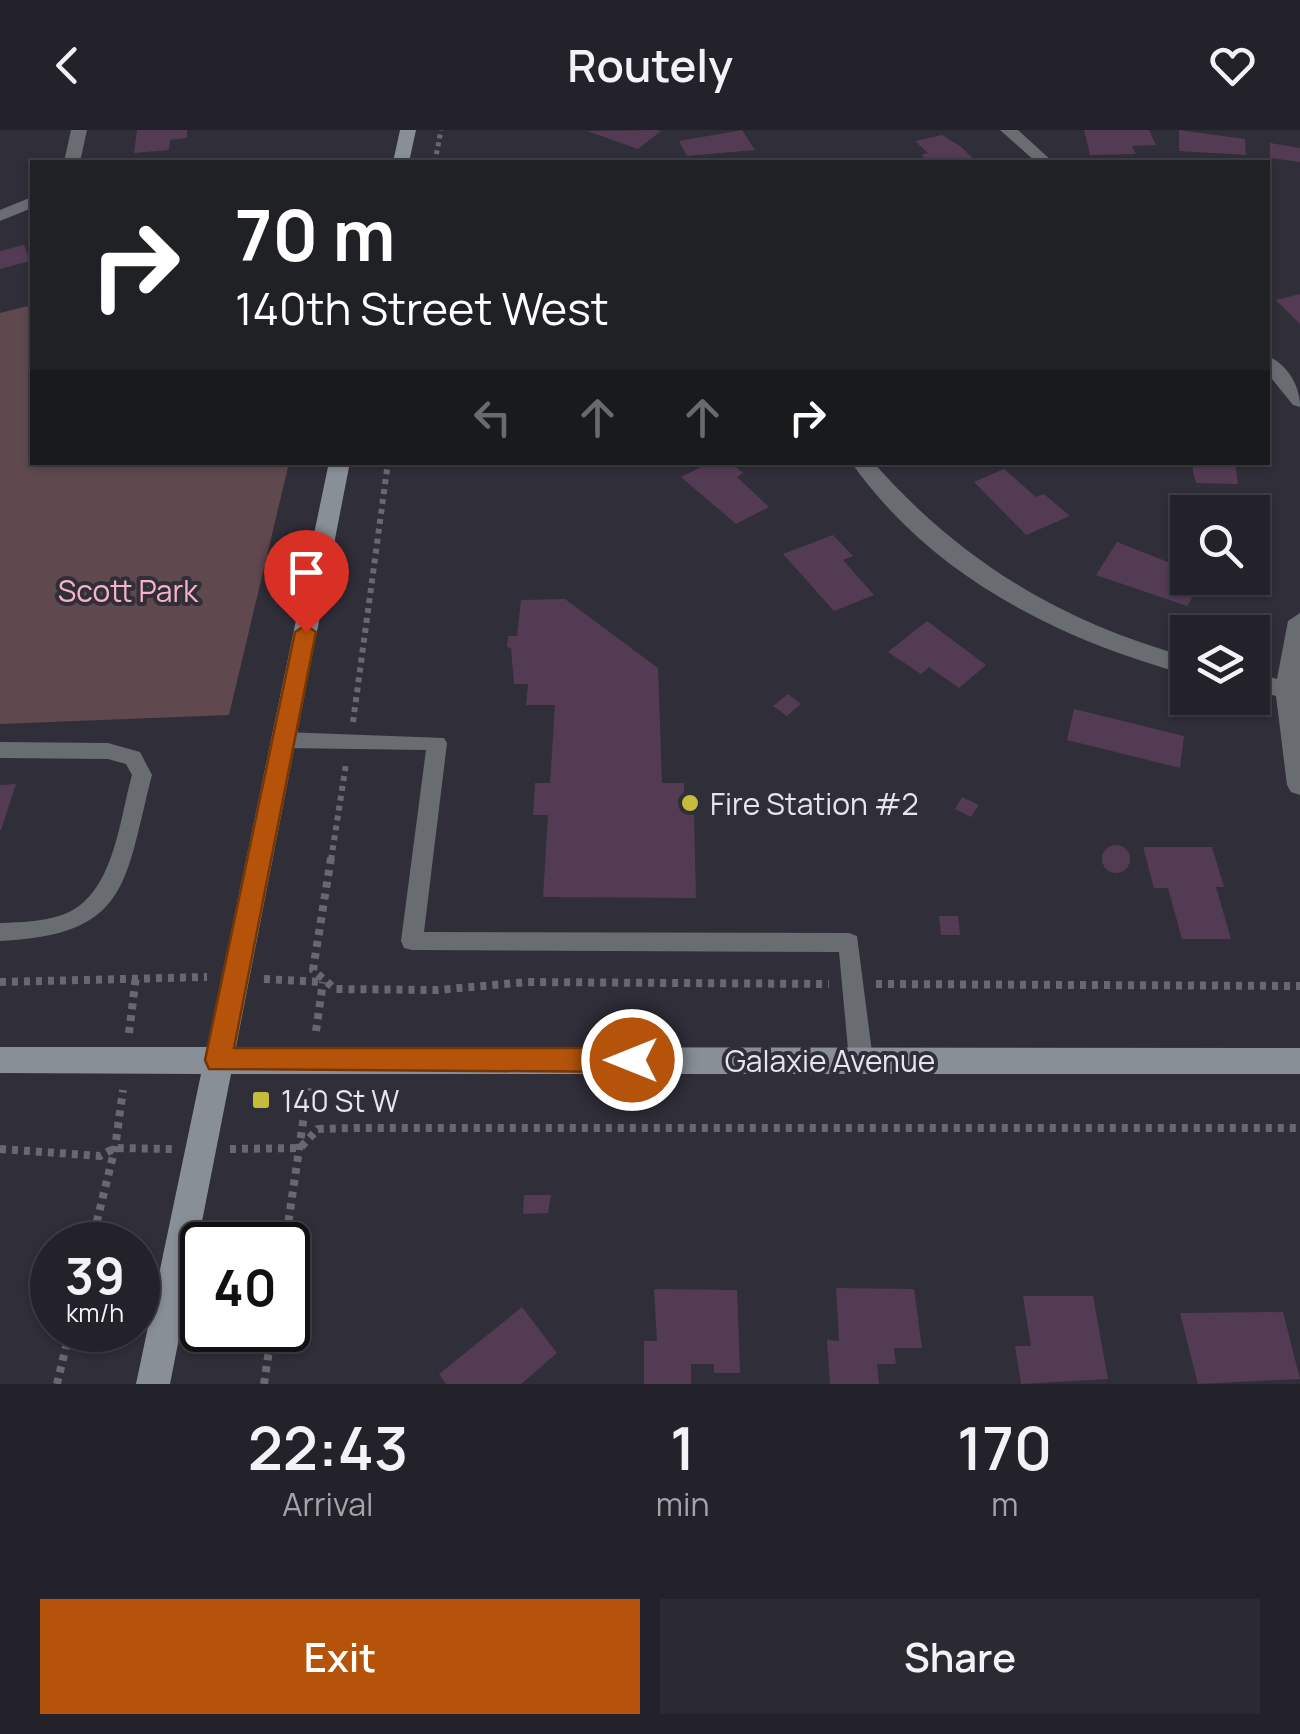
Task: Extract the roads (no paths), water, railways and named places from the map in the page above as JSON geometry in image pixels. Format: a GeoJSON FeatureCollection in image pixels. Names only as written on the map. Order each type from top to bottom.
{"type":"FeatureCollection","features":[{"type":"Feature","properties":{"kind":"street"},"geometry":{"type":"LineString","coordinates":[[72,160],[79,130]]}},
{"type":"Feature","properties":{"kind":"street"},"geometry":{"type":"LineString","coordinates":[[402,160],[408,130]]}},
{"type":"Feature","properties":{"kind":"street"},"geometry":{"type":"LineString","coordinates":[[1008,130],[1043,160]]}},
{"type":"Feature","properties":{"kind":"street"},"geometry":{"type":"LineString","coordinates":[[0,216],[30,203]]}},
{"type":"Feature","properties":{"kind":"street"},"geometry":{"type":"LineString","coordinates":[[1270,364],[1300,401]]}},
{"type":"Feature","properties":{"kind":"street"},"geometry":{"type":"LineString","coordinates":[[153,1384],[339,465]]}},
{"type":"Feature","properties":{"kind":"street"},"geometry":{"type":"LineString","coordinates":[[863,465],[928,534],[1003,592],[1133,652],[1170,661]]}},
{"type":"Feature","properties":{"kind":"street"},"geometry":{"type":"LineString","coordinates":[[1300,622],[1287,690],[1300,785]]}},
{"type":"Feature","properties":{"kind":"street"},"geometry":{"type":"LineString","coordinates":[[1270,686],[1287,690]]}},
{"type":"Feature","properties":{"kind":"street","name":"Galaxie Avenue"},"geometry":{"type":"LineString","coordinates":[[0,1060],[1300,1061]]}},
{"type":"Feature","properties":{"kind":"lane"},"geometry":{"type":"LineString","coordinates":[[284,740],[437,743],[412,942],[850,944],[862,1060]]}},
{"type":"Feature","properties":{"kind":"lane"},"geometry":{"type":"LineString","coordinates":[[6,750],[108,751],[133,758],[142,776],[108,892],[89,918],[42,933],[10,932]]}},
{"type":"Feature","properties":{"kind":"place","name":"Fire Station #2"},"geometry":{"type":"Point","coordinates":[690,803]}},
{"type":"Feature","properties":{"kind":"place","name":"140 St W"},"geometry":{"type":"Point","coordinates":[261,1100]}},
{"type":"Feature","properties":{"kind":"park label","name":"Scott Park"},"geometry":{"type":"Point","coordinates":[128,590]}}]}
